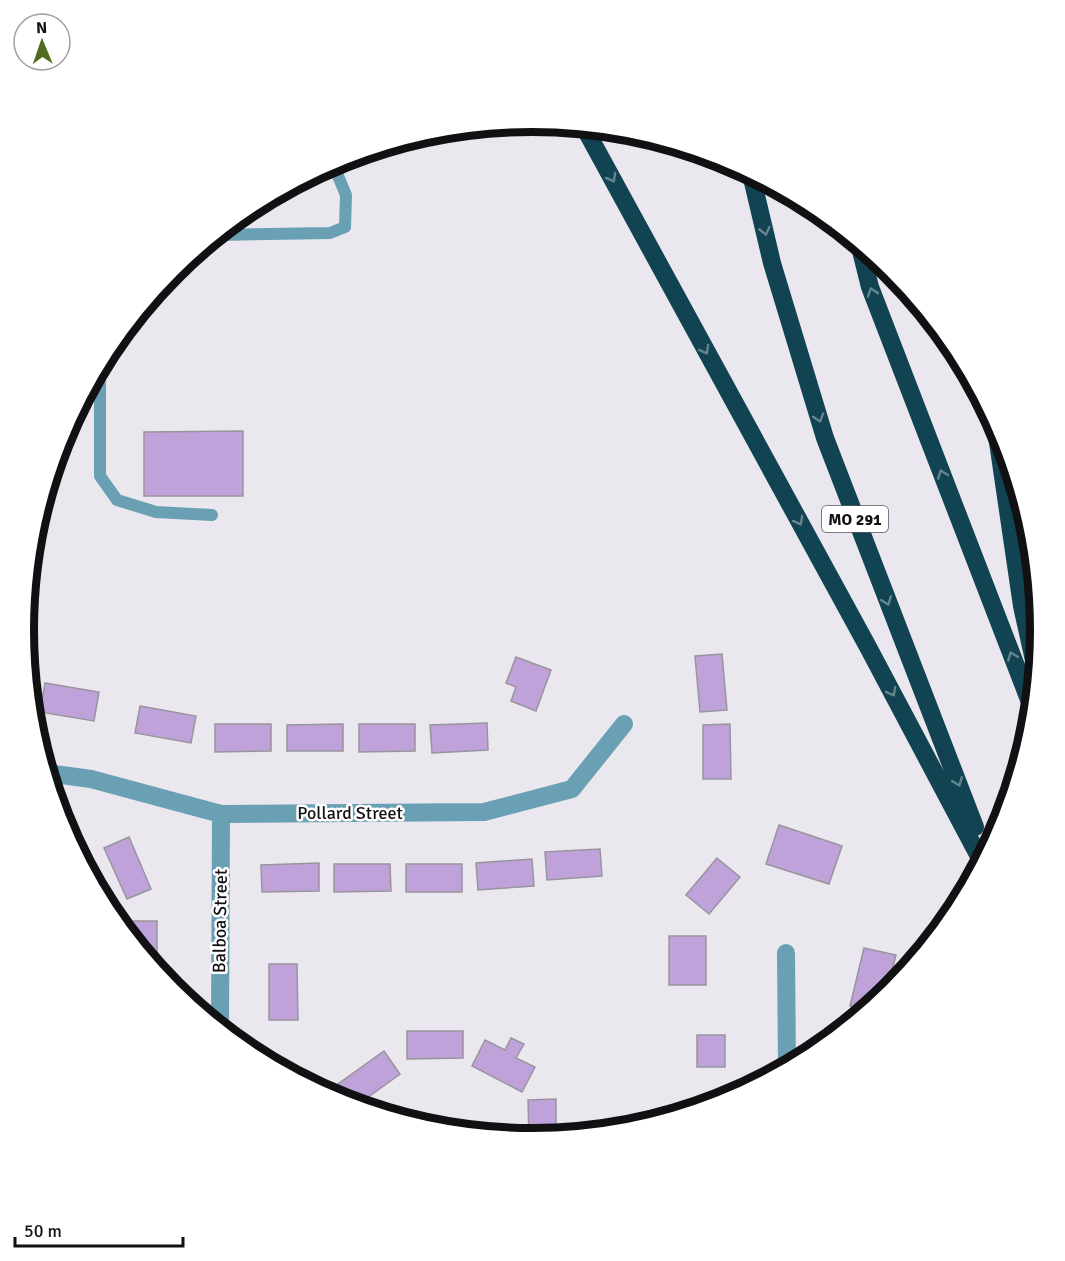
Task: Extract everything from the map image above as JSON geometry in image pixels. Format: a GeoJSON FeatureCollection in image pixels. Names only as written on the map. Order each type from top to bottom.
{"type":"FeatureCollection","features":[{"type":"Feature","properties":{"kind":"highway"},"geometry":{"type":"LineString","coordinates":[[589,136],[884,677],[978,854]]}},
{"type":"Feature","properties":{"kind":"highway","name":"MO 291"},"geometry":{"type":"LineString","coordinates":[[754,185],[772,263],[825,438],[982,845]]}},
{"type":"Feature","properties":{"kind":"highway"},"geometry":{"type":"LineString","coordinates":[[863,257],[870,287],[1026,693]]}},
{"type":"Feature","properties":{"kind":"highway"},"geometry":{"type":"LineString","coordinates":[[1001,461],[1022,606],[1030,641]]}},
{"type":"Feature","properties":{"kind":"street","name":"Pollard Street"},"geometry":{"type":"LineString","coordinates":[[56,774],[91,779],[221,814],[484,812],[572,789],[624,724]]}},
{"type":"Feature","properties":{"kind":"street","name":"Balboa Street"},"geometry":{"type":"LineString","coordinates":[[220,1018],[221,814]]}},
{"type":"Feature","properties":{"kind":"street"},"geometry":{"type":"LineString","coordinates":[[786,953],[787,1059]]}},
{"type":"Feature","properties":{"kind":"lane"},"geometry":{"type":"LineString","coordinates":[[229,235],[330,233],[345,227],[346,195],[337,173]]}},
{"type":"Feature","properties":{"kind":"lane"},"geometry":{"type":"LineString","coordinates":[[100,383],[100,476],[117,500],[156,512],[212,515]]}},
{"type":"Feature","properties":{"kind":"building"},"geometry":{"type":"Polygon","coordinates":[[[243,431],[243,496],[144,496],[144,432],[243,431]]]}},
{"type":"Feature","properties":{"kind":"building"},"geometry":{"type":"Polygon","coordinates":[[[722,654],[727,710],[700,712],[695,656],[722,654]]]}},
{"type":"Feature","properties":{"kind":"building"},"geometry":{"type":"Polygon","coordinates":[[[516,657],[551,670],[536,711],[511,701],[516,687],[506,683],[516,657]]]}},
{"type":"Feature","properties":{"kind":"building"},"geometry":{"type":"Polygon","coordinates":[[[45,683],[99,692],[94,721],[42,712],[45,683]]]}},
{"type":"Feature","properties":{"kind":"building"},"geometry":{"type":"Polygon","coordinates":[[[140,706],[196,716],[191,743],[135,733],[140,706]]]}},
{"type":"Feature","properties":{"kind":"building"},"geometry":{"type":"Polygon","coordinates":[[[487,723],[488,750],[432,753],[430,725],[487,723]]]}},
{"type":"Feature","properties":{"kind":"building"},"geometry":{"type":"Polygon","coordinates":[[[215,724],[271,724],[271,751],[215,752],[215,724]]]}},
{"type":"Feature","properties":{"kind":"building"},"geometry":{"type":"Polygon","coordinates":[[[343,724],[343,751],[287,751],[287,725],[343,724]]]}},
{"type":"Feature","properties":{"kind":"building"},"geometry":{"type":"Polygon","coordinates":[[[359,724],[415,724],[415,751],[359,752],[359,724]]]}},
{"type":"Feature","properties":{"kind":"building"},"geometry":{"type":"Polygon","coordinates":[[[730,724],[731,779],[703,779],[703,725],[730,724]]]}},
{"type":"Feature","properties":{"kind":"building"},"geometry":{"type":"Polygon","coordinates":[[[779,825],[842,846],[829,884],[766,864],[779,825]]]}},
{"type":"Feature","properties":{"kind":"building"},"geometry":{"type":"Polygon","coordinates":[[[129,837],[151,889],[127,899],[104,848],[129,837]]]}},
{"type":"Feature","properties":{"kind":"building"},"geometry":{"type":"Polygon","coordinates":[[[600,849],[602,876],[547,880],[545,852],[600,849]]]}},
{"type":"Feature","properties":{"kind":"building"},"geometry":{"type":"Polygon","coordinates":[[[717,858],[740,877],[709,914],[686,895],[717,858]]]}},
{"type":"Feature","properties":{"kind":"building"},"geometry":{"type":"Polygon","coordinates":[[[532,859],[534,886],[478,890],[476,863],[532,859]]]}},
{"type":"Feature","properties":{"kind":"building"},"geometry":{"type":"Polygon","coordinates":[[[319,863],[319,891],[262,892],[261,865],[319,863]]]}},
{"type":"Feature","properties":{"kind":"building"},"geometry":{"type":"Polygon","coordinates":[[[334,864],[390,864],[391,891],[334,892],[334,864]]]}},
{"type":"Feature","properties":{"kind":"building"},"geometry":{"type":"Polygon","coordinates":[[[406,864],[462,864],[462,892],[406,892],[406,864]]]}},
{"type":"Feature","properties":{"kind":"building"},"geometry":{"type":"Polygon","coordinates":[[[128,921],[157,921],[157,958],[128,921]]]}},
{"type":"Feature","properties":{"kind":"building"},"geometry":{"type":"Polygon","coordinates":[[[669,936],[706,936],[706,985],[669,985],[669,936]]]}},
{"type":"Feature","properties":{"kind":"building"},"geometry":{"type":"Polygon","coordinates":[[[864,948],[896,955],[890,977],[858,1008],[850,1006],[864,948]]]}},
{"type":"Feature","properties":{"kind":"building"},"geometry":{"type":"Polygon","coordinates":[[[269,964],[297,964],[298,1020],[269,1020],[269,964]]]}},
{"type":"Feature","properties":{"kind":"building"},"geometry":{"type":"Polygon","coordinates":[[[407,1031],[463,1031],[463,1058],[407,1059],[407,1031]]]}},
{"type":"Feature","properties":{"kind":"building"},"geometry":{"type":"Polygon","coordinates":[[[697,1035],[725,1035],[725,1067],[697,1067],[697,1035]]]}},
{"type":"Feature","properties":{"kind":"building"},"geometry":{"type":"Polygon","coordinates":[[[511,1038],[524,1044],[516,1058],[535,1067],[522,1092],[472,1066],[485,1040],[505,1050],[511,1038]]]}},
{"type":"Feature","properties":{"kind":"building"},"geometry":{"type":"Polygon","coordinates":[[[384,1051],[400,1074],[365,1099],[344,1092],[338,1084],[384,1051]]]}},
{"type":"Feature","properties":{"kind":"building"},"geometry":{"type":"Polygon","coordinates":[[[556,1099],[556,1127],[529,1128],[528,1100],[556,1099]]]}}]}
